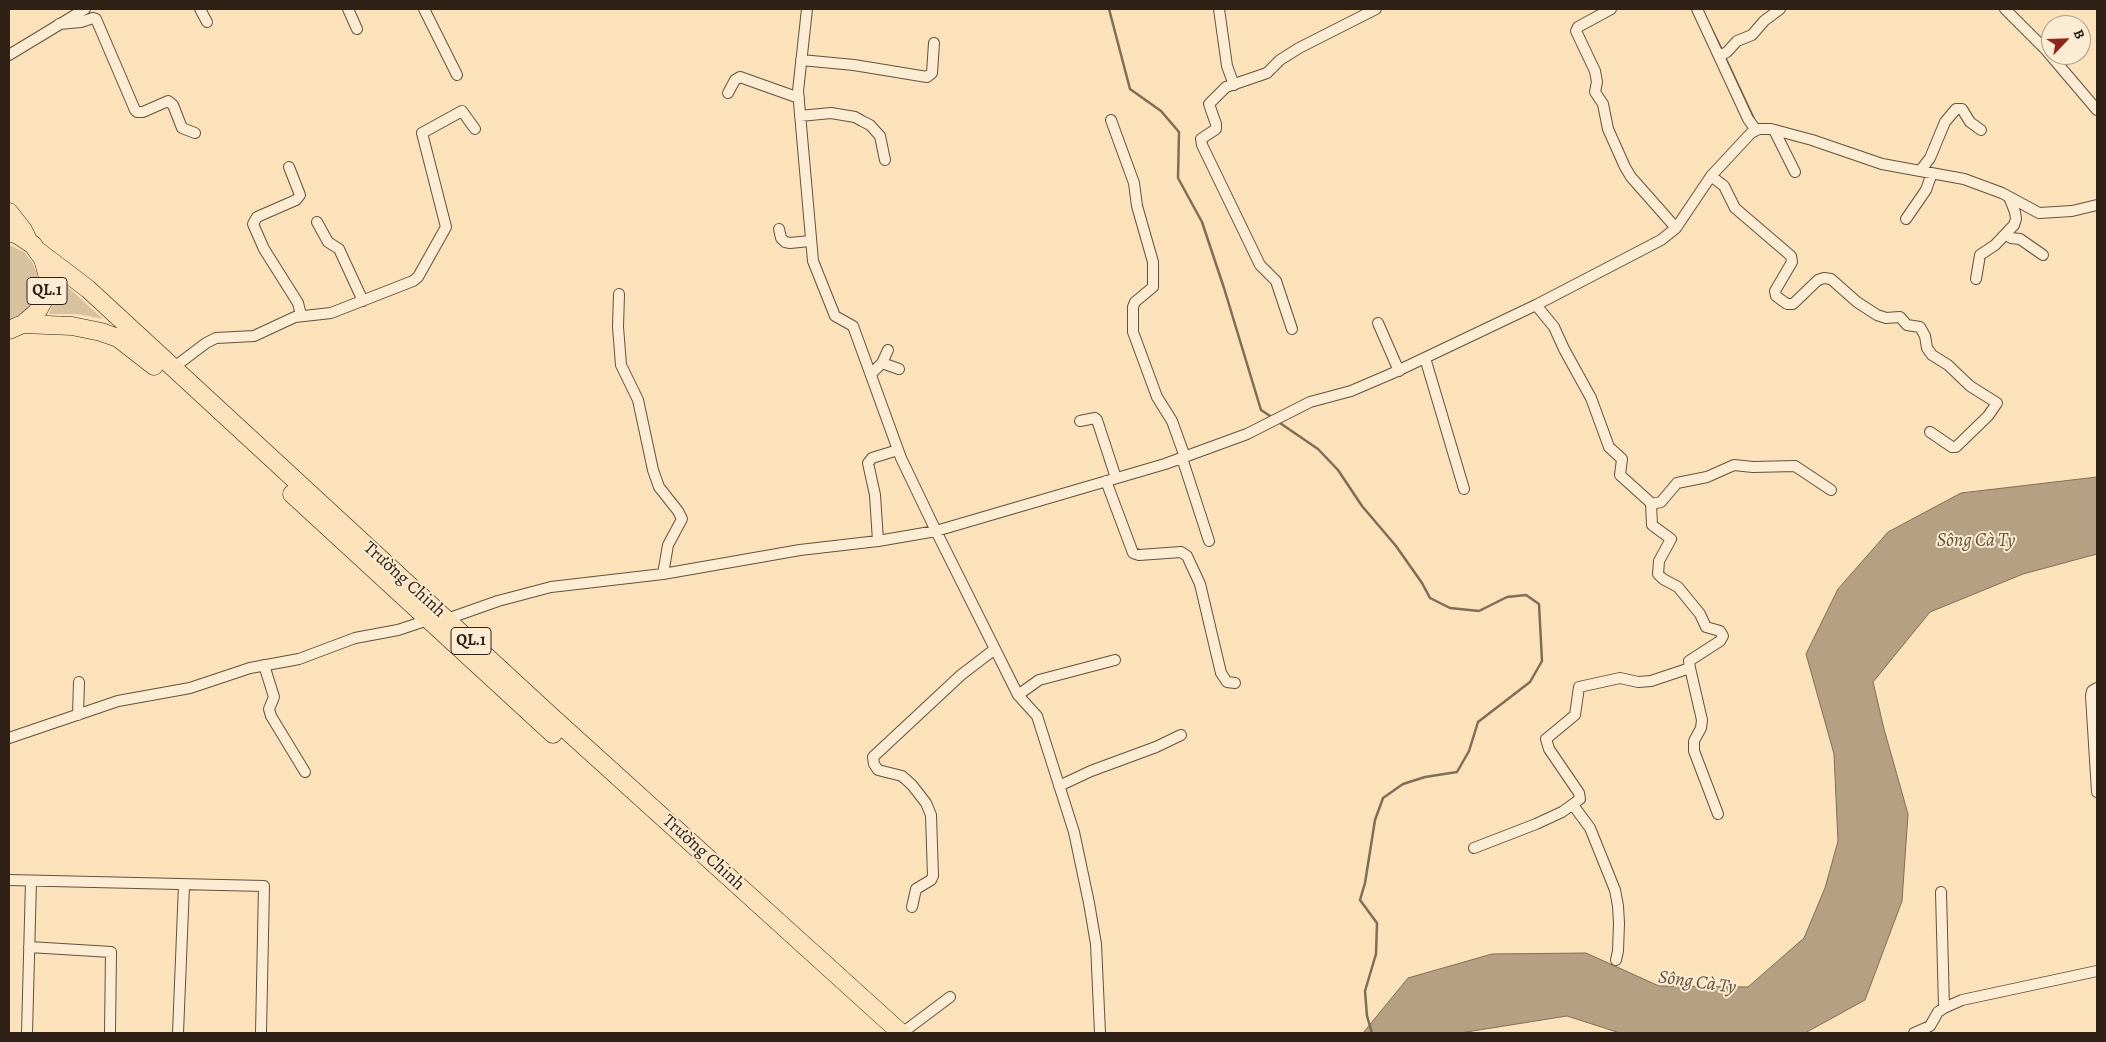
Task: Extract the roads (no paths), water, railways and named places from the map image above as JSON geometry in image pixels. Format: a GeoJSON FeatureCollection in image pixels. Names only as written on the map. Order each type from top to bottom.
{"type":"FeatureCollection","features":[{"type":"Feature","properties":{"kind":"highway","name":"QL.1"},"geometry":{"type":"LineString","coordinates":[[9,212],[33,246],[46,268],[48,277],[46,296],[37,312],[16,327]]}},
{"type":"Feature","properties":{"kind":"highway","name":"QL.1"},"geometry":{"type":"LineString","coordinates":[[9,232],[33,246]]}},
{"type":"Feature","properties":{"kind":"highway","name":"Trường Chinh"},"geometry":{"type":"LineString","coordinates":[[33,246],[88,289],[552,717],[902,1033]]}},
{"type":"Feature","properties":{"kind":"highway","name":"Trường Chinh"},"geometry":{"type":"LineString","coordinates":[[16,327],[60,326],[94,330],[118,338],[156,367],[428,620],[884,1033]]}},
{"type":"Feature","properties":{"kind":"street"},"geometry":{"type":"LineString","coordinates":[[9,55],[59,24],[73,12],[85,9]]}},
{"type":"Feature","properties":{"kind":"street"},"geometry":{"type":"LineString","coordinates":[[200,9],[206,22]]}},
{"type":"Feature","properties":{"kind":"street"},"geometry":{"type":"LineString","coordinates":[[348,9],[357,29]]}},
{"type":"Feature","properties":{"kind":"street"},"geometry":{"type":"LineString","coordinates":[[424,9],[457,75]]}},
{"type":"Feature","properties":{"kind":"street"},"geometry":{"type":"LineString","coordinates":[[807,9],[799,98],[813,261],[836,318],[853,326],[898,450],[936,531],[1018,695],[1037,716],[1074,832],[1094,926],[1100,1033]]}},
{"type":"Feature","properties":{"kind":"street"},"geometry":{"type":"LineString","coordinates":[[1219,9],[1227,66],[1234,85]]}},
{"type":"Feature","properties":{"kind":"street"},"geometry":{"type":"LineString","coordinates":[[1292,329],[1276,282],[1260,265],[1202,145],[1201,139],[1213,133],[1216,129],[1209,104],[1226,87],[1267,73],[1280,60],[1299,48],[1376,9]]}},
{"type":"Feature","properties":{"kind":"street"},"geometry":{"type":"LineString","coordinates":[[1611,9],[1578,27],[1576,31],[1595,71],[1597,82],[1594,92],[1603,104],[1608,130],[1631,177],[1676,228]]}},
{"type":"Feature","properties":{"kind":"street"},"geometry":{"type":"LineString","coordinates":[[1697,9],[1748,119],[1756,130]]}},
{"type":"Feature","properties":{"kind":"street"},"geometry":{"type":"LineString","coordinates":[[1719,56],[1727,52],[1737,41],[1752,34],[1764,21],[1780,9]]}},
{"type":"Feature","properties":{"kind":"street"},"geometry":{"type":"LineString","coordinates":[[2005,9],[2046,50],[2097,110]]}},
{"type":"Feature","properties":{"kind":"street"},"geometry":{"type":"LineString","coordinates":[[59,24],[96,19],[135,110],[137,112],[144,112],[168,101],[173,105],[182,128],[195,133]]}},
{"type":"Feature","properties":{"kind":"street"},"geometry":{"type":"LineString","coordinates":[[801,60],[854,65],[928,77],[932,73],[934,43]]}},
{"type":"Feature","properties":{"kind":"street"},"geometry":{"type":"LineString","coordinates":[[728,93],[735,80],[740,77],[799,98]]}},
{"type":"Feature","properties":{"kind":"street"},"geometry":{"type":"LineString","coordinates":[[1920,171],[1930,158],[1945,122],[1956,109],[1962,109],[1970,122],[1981,130]]}},
{"type":"Feature","properties":{"kind":"street"},"geometry":{"type":"LineString","coordinates":[[173,368],[206,343],[216,338],[254,336],[295,317],[331,313],[414,280],[445,230],[434,174],[422,133],[462,111],[475,129]]}},
{"type":"Feature","properties":{"kind":"street"},"geometry":{"type":"LineString","coordinates":[[800,116],[831,113],[862,120],[870,125],[880,136],[885,160]]}},
{"type":"Feature","properties":{"kind":"street"},"geometry":{"type":"LineString","coordinates":[[1112,120],[1134,183],[1153,262],[1153,287],[1135,302],[1133,307],[1133,332],[1157,398],[1172,421],[1208,540]]}},
{"type":"Feature","properties":{"kind":"street"},"geometry":{"type":"LineString","coordinates":[[9,738],[118,701],[190,688],[264,665],[299,659],[355,638],[398,630],[428,620],[447,619],[489,604],[551,587],[663,574],[800,550],[878,541],[936,531],[1184,457],[1247,434],[1310,402],[1351,391],[1399,371],[1536,305],[1648,248],[1669,235],[1676,228],[1711,176],[1756,130],[1774,130],[1812,140],[1871,161],[1982,185],[2043,213],[2072,211],[2097,204]]}},
{"type":"Feature","properties":{"kind":"street"},"geometry":{"type":"LineString","coordinates":[[1774,130],[1795,172]]}},
{"type":"Feature","properties":{"kind":"street"},"geometry":{"type":"LineString","coordinates":[[288,167],[300,195],[296,200],[257,217],[253,224],[264,249],[298,304],[301,316]]}},
{"type":"Feature","properties":{"kind":"street"},"geometry":{"type":"LineString","coordinates":[[1906,219],[1924,194],[1932,173]]}},
{"type":"Feature","properties":{"kind":"street"},"geometry":{"type":"LineString","coordinates":[[1711,176],[1724,186],[1735,208],[1791,256],[1792,262],[1775,291],[1776,296],[1787,304],[1793,304],[1818,280],[1828,278],[1857,302],[1877,315],[1886,318],[1900,317],[1907,325],[1920,327],[1926,336],[1927,348],[1932,355],[1948,365],[1970,386],[1997,403],[1988,416],[1956,447],[1952,447],[1930,432]]}},
{"type":"Feature","properties":{"kind":"street"},"geometry":{"type":"LineString","coordinates":[[1976,279],[1980,256],[2006,235],[2016,219],[2008,197]]}},
{"type":"Feature","properties":{"kind":"street"},"geometry":{"type":"LineString","coordinates":[[316,222],[328,242],[339,250],[363,301]]}},
{"type":"Feature","properties":{"kind":"street"},"geometry":{"type":"LineString","coordinates":[[779,228],[781,238],[785,242],[810,241]]}},
{"type":"Feature","properties":{"kind":"street"},"geometry":{"type":"LineString","coordinates":[[2006,235],[2020,240],[2043,255]]}},
{"type":"Feature","properties":{"kind":"street"},"geometry":{"type":"LineString","coordinates":[[619,294],[620,360],[638,400],[653,470],[659,487],[682,519],[668,546],[663,574]]}},
{"type":"Feature","properties":{"kind":"street"},"geometry":{"type":"LineString","coordinates":[[1536,305],[1554,327],[1591,398],[1609,446],[1622,459],[1620,475],[1650,500],[1652,504],[1652,525],[1670,537],[1671,541],[1659,560],[1658,574],[1678,587],[1700,614],[1706,627],[1720,631],[1723,635],[1720,641],[1689,661],[1702,720],[1701,728],[1694,741],[1694,751],[1718,814]]}},
{"type":"Feature","properties":{"kind":"street"},"geometry":{"type":"LineString","coordinates":[[1378,323],[1399,371]]}},
{"type":"Feature","properties":{"kind":"street"},"geometry":{"type":"LineString","coordinates":[[871,374],[882,363],[888,350]]}},
{"type":"Feature","properties":{"kind":"street"},"geometry":{"type":"LineString","coordinates":[[1425,358],[1464,489]]}},
{"type":"Feature","properties":{"kind":"street"},"geometry":{"type":"LineString","coordinates":[[882,363],[899,369]]}},
{"type":"Feature","properties":{"kind":"street"},"geometry":{"type":"LineString","coordinates":[[1080,421],[1095,418],[1097,420],[1111,480],[1133,553],[1139,555],[1181,552],[1187,556],[1200,584],[1221,673],[1228,682],[1235,683]]}},
{"type":"Feature","properties":{"kind":"street"},"geometry":{"type":"LineString","coordinates":[[878,541],[875,495],[868,463],[872,458],[898,450]]}},
{"type":"Feature","properties":{"kind":"street"},"geometry":{"type":"LineString","coordinates":[[1652,504],[1661,502],[1677,483],[1707,476],[1734,465],[1753,467],[1794,466],[1831,490]]}},
{"type":"Feature","properties":{"kind":"street"},"geometry":{"type":"LineString","coordinates":[[912,906],[916,890],[932,880],[933,876],[931,814],[926,803],[912,785],[902,776],[878,770],[874,764],[873,757],[961,675],[995,649]]}},
{"type":"Feature","properties":{"kind":"street"},"geometry":{"type":"LineString","coordinates":[[1018,695],[1034,682],[1115,660]]}},
{"type":"Feature","properties":{"kind":"street"},"geometry":{"type":"LineString","coordinates":[[264,665],[274,697],[269,709],[270,716],[305,772]]}},
{"type":"Feature","properties":{"kind":"street"},"geometry":{"type":"LineString","coordinates":[[1474,848],[1536,824],[1573,805],[1580,799],[1579,792],[1549,749],[1546,739],[1575,715],[1579,687],[1620,678],[1638,682],[1651,681],[1690,668]]}},
{"type":"Feature","properties":{"kind":"street"},"geometry":{"type":"LineString","coordinates":[[78,716],[79,682]]}},
{"type":"Feature","properties":{"kind":"street"},"geometry":{"type":"LineString","coordinates":[[2097,688],[2092,691],[2091,696],[2097,792]]}},
{"type":"Feature","properties":{"kind":"street"},"geometry":{"type":"LineString","coordinates":[[1059,786],[1091,771],[1156,747],[1182,735]]}},
{"type":"Feature","properties":{"kind":"street"},"geometry":{"type":"LineString","coordinates":[[1573,805],[1590,828],[1615,890],[1619,923],[1616,960]]}},
{"type":"Feature","properties":{"kind":"street"},"geometry":{"type":"LineString","coordinates":[[9,880],[264,886],[261,1033]]}},
{"type":"Feature","properties":{"kind":"street"},"geometry":{"type":"LineString","coordinates":[[27,1033],[32,881]]}},
{"type":"Feature","properties":{"kind":"street"},"geometry":{"type":"LineString","coordinates":[[178,1033],[184,885]]}},
{"type":"Feature","properties":{"kind":"street"},"geometry":{"type":"LineString","coordinates":[[1941,892],[1944,1008]]}},
{"type":"Feature","properties":{"kind":"street"},"geometry":{"type":"LineString","coordinates":[[29,948],[111,952],[110,1033]]}},
{"type":"Feature","properties":{"kind":"street"},"geometry":{"type":"LineString","coordinates":[[1914,1033],[1930,1030],[1938,1012],[1962,1000],[2097,971]]}},
{"type":"Feature","properties":{"kind":"street"},"geometry":{"type":"LineString","coordinates":[[902,1033],[950,997]]}},
{"type":"Feature","properties":{"kind":"water","name":"Sông Cà Ty"},"geometry":{"type":"Polygon","coordinates":[[[2097,477],[2097,554],[2023,574],[1930,612],[1873,682],[1908,814],[1902,901],[1865,1000],[1805,1033],[1620,1033],[1567,1016],[1460,1033],[1363,1033],[1408,978],[1492,954],[1586,953],[1659,986],[1748,987],[1804,938],[1825,888],[1838,841],[1834,754],[1806,654],[1838,589],[1888,532],[1961,493],[2097,477]]]}},
{"type":"Feature","properties":{"kind":"waterway"},"geometry":{"type":"LineString","coordinates":[[1109,9],[1130,89],[1161,111],[1179,132],[1178,178],[1202,222],[1261,410],[1273,418]]}},
{"type":"Feature","properties":{"kind":"waterway"},"geometry":{"type":"LineString","coordinates":[[1709,24],[1722,50]]}},
{"type":"Feature","properties":{"kind":"waterway"},"geometry":{"type":"LineString","coordinates":[[1724,55],[1754,119]]}},
{"type":"Feature","properties":{"kind":"waterway"},"geometry":{"type":"LineString","coordinates":[[1277,421],[1318,449],[1338,470],[1362,506],[1396,546],[1422,583],[1430,598],[1450,608],[1479,611],[1507,597],[1526,595],[1539,604],[1542,661],[1530,682],[1478,722],[1469,751],[1457,772],[1425,777],[1403,784],[1383,798],[1375,820],[1365,883],[1360,900],[1377,923],[1376,954],[1365,991],[1367,1016],[1372,1033]]}}]}
